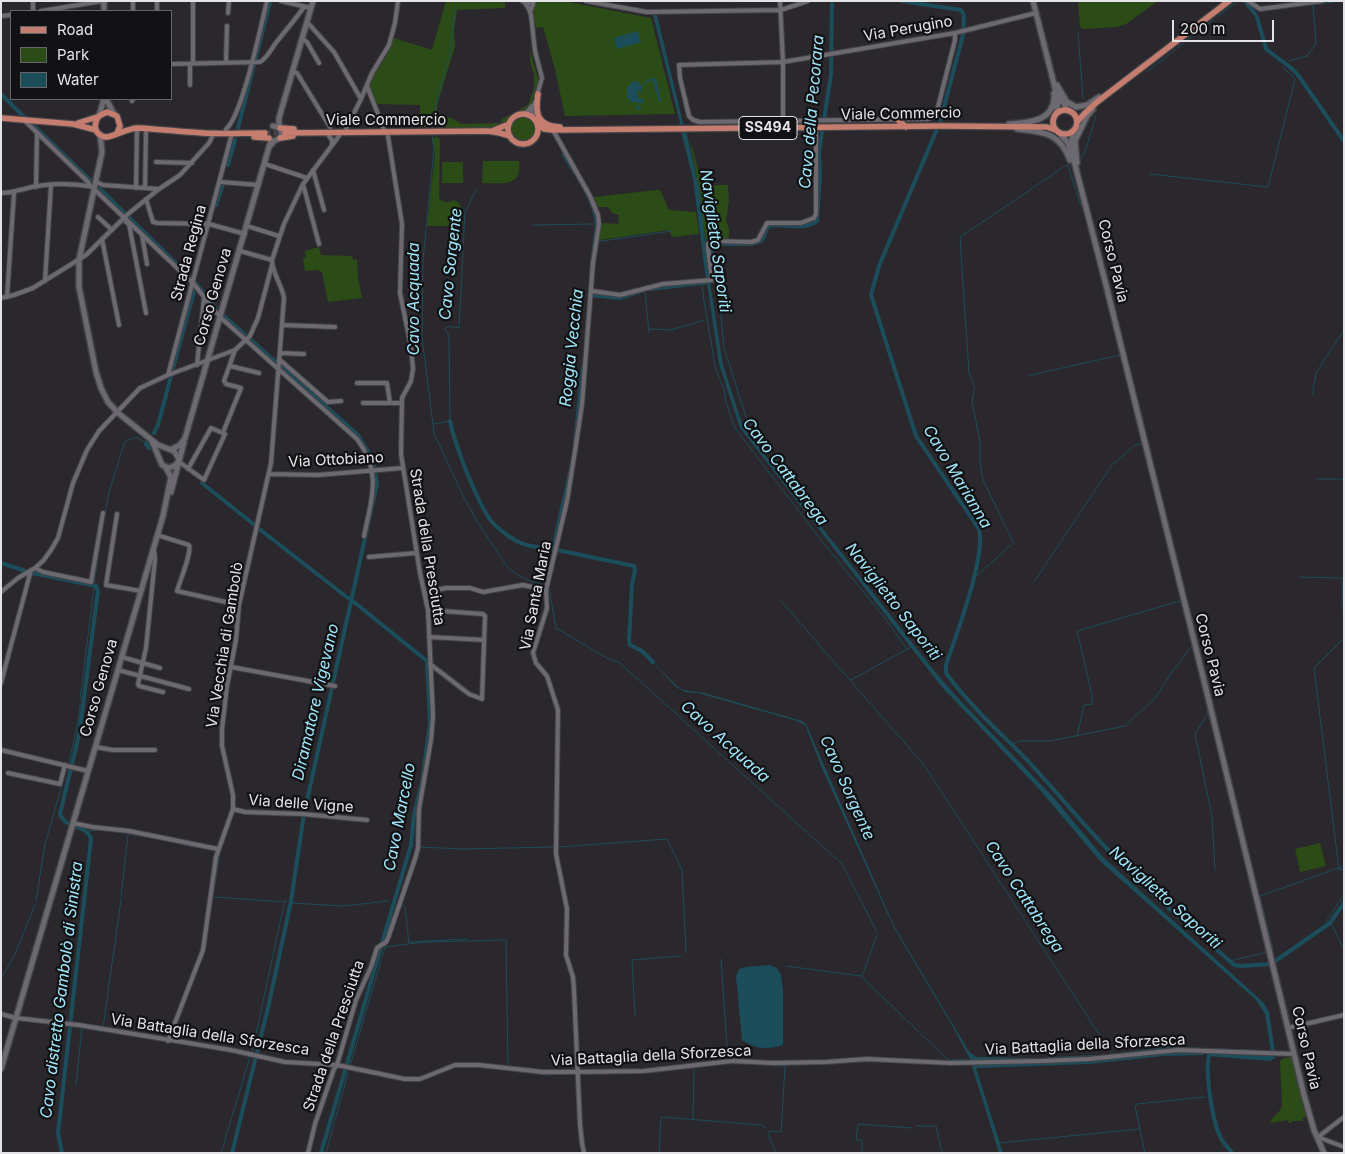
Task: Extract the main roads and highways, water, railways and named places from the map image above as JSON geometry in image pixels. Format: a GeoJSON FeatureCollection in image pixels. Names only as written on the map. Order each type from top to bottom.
{"type":"FeatureCollection","features":[{"type":"Feature","properties":{"kind":"main road","name":"Corso Genova"},"geometry":{"type":"LineString","coordinates":[[273,140],[268,133],[275,129],[279,118],[313,1]]}},
{"type":"Feature","properties":{"kind":"main road"},"geometry":{"type":"LineString","coordinates":[[1034,1],[1058,102],[1052,122],[1057,132],[1068,143],[1074,162]]}},
{"type":"Feature","properties":{"kind":"main road","name":"SS494"},"geometry":{"type":"LineString","coordinates":[[1057,132],[1066,135],[1075,129],[1077,122],[1097,102],[1228,1]]}},
{"type":"Feature","properties":{"kind":"main road"},"geometry":{"type":"LineString","coordinates":[[1052,75],[1063,97],[1076,107],[1092,102],[1129,78]]}},
{"type":"Feature","properties":{"kind":"main road"},"geometry":{"type":"LineString","coordinates":[[986,126],[1025,123],[1046,115],[1052,107],[1054,99],[1052,75]]}},
{"type":"Feature","properties":{"kind":"main road"},"geometry":{"type":"LineString","coordinates":[[1080,183],[1075,147],[1078,134],[1090,111],[1129,78]]}},
{"type":"Feature","properties":{"kind":"main road"},"geometry":{"type":"LineString","coordinates":[[1055,88],[1077,122]]}},
{"type":"Feature","properties":{"kind":"main road"},"geometry":{"type":"LineString","coordinates":[[537,95],[537,116],[541,122],[555,127],[590,130]]}},
{"type":"Feature","properties":{"kind":"main road"},"geometry":{"type":"LineString","coordinates":[[102,152],[95,123],[105,100]]}},
{"type":"Feature","properties":{"kind":"main road"},"geometry":{"type":"LineString","coordinates":[[106,100],[114,114]]}},
{"type":"Feature","properties":{"kind":"main road","name":"SS494"},"geometry":{"type":"LineString","coordinates":[[1054,116],[1062,111],[1081,111],[1097,102]]}},
{"type":"Feature","properties":{"kind":"main road","name":"SS494"},"geometry":{"type":"LineString","coordinates":[[73,124],[90,121],[104,112],[114,114],[119,119],[137,128],[146,129],[194,132],[275,129]]}},
{"type":"Feature","properties":{"kind":"main road","name":"Viale Commercio"},"geometry":{"type":"LineString","coordinates":[[275,129],[387,134],[488,131],[499,129],[509,124],[512,119],[520,114],[528,115],[544,129],[553,130],[717,129],[821,125],[1047,127],[1057,132]]}},
{"type":"Feature","properties":{"kind":"main road","name":"Viale Commercio"},"geometry":{"type":"LineString","coordinates":[[1009,126],[1036,125],[1054,116]]}},
{"type":"Feature","properties":{"kind":"main road","name":"SS494"},"geometry":{"type":"LineString","coordinates":[[1,118],[73,124],[98,132],[106,137],[137,128]]}},
{"type":"Feature","properties":{"kind":"main road"},"geometry":{"type":"LineString","coordinates":[[119,119],[120,126],[102,152],[79,260],[79,287],[96,372],[108,402],[118,413],[158,445],[177,453],[178,461],[174,466],[166,468],[162,465],[150,439]]}},
{"type":"Feature","properties":{"kind":"main road"},"geometry":{"type":"LineString","coordinates":[[898,120],[906,127]]}},
{"type":"Feature","properties":{"kind":"main road"},"geometry":{"type":"LineString","coordinates":[[535,138],[538,131],[536,121]]}},
{"type":"Feature","properties":{"kind":"main road"},"geometry":{"type":"LineString","coordinates":[[717,129],[726,122]]}},
{"type":"Feature","properties":{"kind":"main road"},"geometry":{"type":"LineString","coordinates":[[509,124],[510,136]]}},
{"type":"Feature","properties":{"kind":"main road"},"geometry":{"type":"LineString","coordinates":[[986,126],[1038,131],[1054,136],[1065,149],[1080,183]]}},
{"type":"Feature","properties":{"kind":"main road"},"geometry":{"type":"LineString","coordinates":[[194,132],[226,129],[366,128],[387,134]]}},
{"type":"Feature","properties":{"kind":"main road","name":"Corso Genova"},"geometry":{"type":"LineString","coordinates":[[1,1069],[154,545],[174,485],[178,461],[265,164],[273,140],[282,134],[275,129]]}},
{"type":"Feature","properties":{"kind":"main road"},"geometry":{"type":"LineString","coordinates":[[1074,162],[1071,142],[1075,129]]}},
{"type":"Feature","properties":{"kind":"main road","name":"Viale Commercio"},"geometry":{"type":"LineString","coordinates":[[488,131],[510,136],[521,144],[529,143],[545,132],[553,130]]}},
{"type":"Feature","properties":{"kind":"main road"},"geometry":{"type":"LineString","coordinates":[[194,132],[212,137],[273,140],[291,136],[387,134]]}},
{"type":"Feature","properties":{"kind":"main road","name":"Corso Pavia"},"geometry":{"type":"LineString","coordinates":[[1074,162],[1105,281],[1294,1054],[1310,1116],[1324,1153]]}},
{"type":"Feature","properties":{"kind":"main road"},"geometry":{"type":"LineString","coordinates":[[159,457],[162,452],[180,445],[185,438]]}},
{"type":"Feature","properties":{"kind":"main road","name":"Corso Genova"},"geometry":{"type":"LineString","coordinates":[[163,516],[171,477],[166,468]]}},
{"type":"Feature","properties":{"kind":"water"},"geometry":{"type":"Polygon","coordinates":[[[653,15],[657,15],[684,127],[681,127],[653,15]]]}},
{"type":"Feature","properties":{"kind":"water"},"geometry":{"type":"Polygon","coordinates":[[[638,31],[641,42],[617,49],[614,38],[638,31]]]}},
{"type":"Feature","properties":{"kind":"water"},"geometry":{"type":"Polygon","coordinates":[[[656,78],[661,101],[659,102],[652,80],[642,85],[641,93],[637,91],[639,99],[644,99],[643,104],[639,102],[638,104],[641,109],[637,110],[637,101],[633,103],[627,98],[627,87],[634,81],[641,85],[649,79],[656,78]]]}},
{"type":"Feature","properties":{"kind":"water"},"geometry":{"type":"Polygon","coordinates":[[[681,131],[686,131],[699,188],[710,279],[706,280],[693,179],[681,131]]]}},
{"type":"Feature","properties":{"kind":"water"},"geometry":{"type":"Polygon","coordinates":[[[710,282],[723,365],[743,427],[936,673],[958,698],[1054,798],[1103,857],[1263,1002],[1269,1012],[1275,1052],[1271,1052],[1265,1014],[1256,1000],[1101,862],[1039,789],[941,686],[740,428],[719,364],[707,283],[710,282]]]}},
{"type":"Feature","properties":{"kind":"water"},"geometry":{"type":"Polygon","coordinates":[[[650,659],[683,690],[704,693],[802,721],[806,724],[894,926],[970,1053],[977,1057],[1039,1058],[971,1061],[894,928],[822,768],[805,725],[797,721],[698,693],[685,692],[676,687],[650,659]]]}},
{"type":"Feature","properties":{"kind":"water"},"geometry":{"type":"Polygon","coordinates":[[[769,965],[777,968],[781,975],[783,991],[783,1045],[761,1048],[742,1040],[736,976],[739,969],[745,967],[769,965]]]}},
{"type":"Feature","properties":{"kind":"water"},"geometry":{"type":"Polygon","coordinates":[[[1180,1052],[1204,1053],[1204,1055],[1164,1056],[1089,1064],[976,1068],[1003,1153],[999,1153],[971,1063],[1089,1061],[1180,1052]]]}},
{"type":"Feature","properties":{"kind":"water"},"geometry":{"type":"Polygon","coordinates":[[[1207,1053],[1271,1056],[1275,1054],[1275,1058],[1270,1061],[1207,1056],[1207,1053]]]}},
{"type":"Feature","properties":{"kind":"waterway","name":"Cavo Acquada"},"geometry":{"type":"LineString","coordinates":[[432,130],[436,103],[450,54],[456,1]]}},
{"type":"Feature","properties":{"kind":"waterway","name":"Cavo della Pecorara"},"geometry":{"type":"LineString","coordinates":[[714,281],[716,280],[711,248],[713,244],[751,244],[763,239],[768,226],[806,226],[817,221],[820,175],[819,151],[831,75],[832,1]]}},
{"type":"Feature","properties":{"kind":"waterway","name":"Cavo Marianna"},"geometry":{"type":"LineString","coordinates":[[901,1],[961,10],[964,15],[963,35],[940,122],[879,266],[871,295],[916,436],[979,529],[980,542],[974,577],[946,665],[946,673],[975,708],[1029,762],[1118,861],[1234,965],[1271,964],[1330,923],[1344,903]]}},
{"type":"Feature","properties":{"kind":"waterway"},"geometry":{"type":"LineString","coordinates":[[1217,17],[1238,1]]}},
{"type":"Feature","properties":{"kind":"waterway"},"geometry":{"type":"LineString","coordinates":[[1245,1],[1255,14]]}},
{"type":"Feature","properties":{"kind":"waterway"},"geometry":{"type":"LineString","coordinates":[[1289,61],[1307,56],[1316,44],[1313,5],[1340,1]]}},
{"type":"Feature","properties":{"kind":"waterway","name":"Cavo Marcello"},"geometry":{"type":"LineString","coordinates":[[255,61],[270,2]]}},
{"type":"Feature","properties":{"kind":"waterway"},"geometry":{"type":"LineString","coordinates":[[1257,17],[1266,49],[1298,75],[1344,141]]}},
{"type":"Feature","properties":{"kind":"waterway"},"geometry":{"type":"LineString","coordinates":[[1148,71],[1213,20]]}},
{"type":"Feature","properties":{"kind":"waterway"},"geometry":{"type":"LineString","coordinates":[[1078,33],[1083,99]]}},
{"type":"Feature","properties":{"kind":"waterway","name":"Cavo Marcello"},"geometry":{"type":"LineString","coordinates":[[238,128],[254,65]]}},
{"type":"Feature","properties":{"kind":"waterway"},"geometry":{"type":"LineString","coordinates":[[1150,174],[1268,187],[1295,79],[1284,66]]}},
{"type":"Feature","properties":{"kind":"waterway","name":"Diramatore Vigevano"},"geometry":{"type":"LineString","coordinates":[[1,94],[24,117]]}},
{"type":"Feature","properties":{"kind":"waterway"},"geometry":{"type":"LineString","coordinates":[[1081,158],[1096,117],[1094,115]]}},
{"type":"Feature","properties":{"kind":"waterway","name":"Diramatore Vigevano"},"geometry":{"type":"LineString","coordinates":[[32,124],[90,180]]}},
{"type":"Feature","properties":{"kind":"waterway","name":"Cavo Acquada"},"geometry":{"type":"LineString","coordinates":[[432,134],[434,149],[423,260],[422,337],[434,433],[462,494],[478,523],[509,569],[523,578],[545,586]]}},
{"type":"Feature","properties":{"kind":"waterway","name":"Cavo Marcello"},"geometry":{"type":"LineString","coordinates":[[228,165],[235,140]]}},
{"type":"Feature","properties":{"kind":"waterway","name":"Roggia Vecchia"},"geometry":{"type":"LineString","coordinates":[[564,155],[584,188],[595,215],[597,224],[591,272]]}},
{"type":"Feature","properties":{"kind":"waterway"},"geometry":{"type":"LineString","coordinates":[[975,389],[969,373],[960,237],[1070,163]]}},
{"type":"Feature","properties":{"kind":"waterway"},"geometry":{"type":"LineString","coordinates":[[1068,165],[1085,214],[1097,261]]}},
{"type":"Feature","properties":{"kind":"waterway","name":"Cavo Marcello"},"geometry":{"type":"LineString","coordinates":[[216,205],[223,184]]}},
{"type":"Feature","properties":{"kind":"waterway","name":"Diramatore Vigevano"},"geometry":{"type":"LineString","coordinates":[[100,189],[195,282],[218,311]]}},
{"type":"Feature","properties":{"kind":"waterway","name":"Cavo Sorgente"},"geometry":{"type":"LineString","coordinates":[[433,424],[450,421],[449,336],[445,329],[448,326],[459,328],[465,212],[476,190]]}},
{"type":"Feature","properties":{"kind":"waterway"},"geometry":{"type":"LineString","coordinates":[[532,225],[596,224]]}},
{"type":"Feature","properties":{"kind":"waterway"},"geometry":{"type":"LineString","coordinates":[[594,241],[672,231]]}},
{"type":"Feature","properties":{"kind":"waterway"},"geometry":{"type":"LineString","coordinates":[[716,280],[724,348],[746,417],[761,441],[813,505]]}},
{"type":"Feature","properties":{"kind":"waterway","name":"Cavo della Pecorara"},"geometry":{"type":"LineString","coordinates":[[650,289],[710,282]]}},
{"type":"Feature","properties":{"kind":"waterway","name":"Cavo Cattabrega"},"geometry":{"type":"LineString","coordinates":[[702,283],[716,371],[724,389],[726,402],[735,428],[821,540],[885,618],[907,649]]}},
{"type":"Feature","properties":{"kind":"waterway","name":"Cavo Marcello"},"geometry":{"type":"LineString","coordinates":[[172,372],[195,288]]}},
{"type":"Feature","properties":{"kind":"waterway","name":"Cavo della Pecorara"},"geometry":{"type":"LineString","coordinates":[[589,295],[620,298],[641,291]]}},
{"type":"Feature","properties":{"kind":"waterway"},"geometry":{"type":"LineString","coordinates":[[645,291],[649,333]]}},
{"type":"Feature","properties":{"kind":"waterway","name":"Diramatore Vigevano"},"geometry":{"type":"LineString","coordinates":[[225,317],[358,435],[372,458],[377,484],[304,814],[291,901],[268,1008],[232,1153]]}},
{"type":"Feature","properties":{"kind":"waterway"},"geometry":{"type":"LineString","coordinates":[[649,329],[671,330],[705,320]]}},
{"type":"Feature","properties":{"kind":"waterway"},"geometry":{"type":"LineString","coordinates":[[1313,390],[1316,373],[1344,330]]}},
{"type":"Feature","properties":{"kind":"waterway"},"geometry":{"type":"LineString","coordinates":[[1115,333],[1120,356]]}},
{"type":"Feature","properties":{"kind":"waterway"},"geometry":{"type":"LineString","coordinates":[[1028,375],[1120,355]]}},
{"type":"Feature","properties":{"kind":"waterway"},"geometry":{"type":"LineString","coordinates":[[1121,358],[1208,713],[1195,734],[1212,816],[1215,870]]}},
{"type":"Feature","properties":{"kind":"waterway","name":"Roggia Vecchia"},"geometry":{"type":"LineString","coordinates":[[575,441],[583,366]]}},
{"type":"Feature","properties":{"kind":"waterway","name":"Cavo Marcello"},"geometry":{"type":"LineString","coordinates":[[154,433],[158,425],[171,376]]}},
{"type":"Feature","properties":{"kind":"waterway"},"geometry":{"type":"LineString","coordinates":[[974,391],[972,401],[980,442],[980,462],[983,480],[1014,544]]}},
{"type":"Feature","properties":{"kind":"waterway","name":"Cavo Sorgente"},"geometry":{"type":"LineString","coordinates":[[450,421],[467,473],[480,502],[492,522],[508,536],[522,544],[554,549]]}},
{"type":"Feature","properties":{"kind":"waterway","name":"Cavo Cattabrega"},"geometry":{"type":"LineString","coordinates":[[105,514],[109,492],[125,441],[136,437],[146,443]]}},
{"type":"Feature","properties":{"kind":"waterway","name":"Cavo Cattabrega"},"geometry":{"type":"LineString","coordinates":[[147,442],[146,444],[149,448]]}},
{"type":"Feature","properties":{"kind":"waterway"},"geometry":{"type":"LineString","coordinates":[[1034,582],[1112,465],[1135,445],[1141,444]]}},
{"type":"Feature","properties":{"kind":"waterway","name":"Roggia Vecchia"},"geometry":{"type":"LineString","coordinates":[[553,549],[571,468]]}},
{"type":"Feature","properties":{"kind":"waterway"},"geometry":{"type":"LineString","coordinates":[[1316,479],[1344,479]]}},
{"type":"Feature","properties":{"kind":"waterway","name":"Cavo Marcello"},"geometry":{"type":"LineString","coordinates":[[202,483],[257,527]]}},
{"type":"Feature","properties":{"kind":"waterway","name":"Cavo Marcello"},"geometry":{"type":"LineString","coordinates":[[258,528],[348,598]]}},
{"type":"Feature","properties":{"kind":"waterway","name":"Cavo Cattabrega"},"geometry":{"type":"LineString","coordinates":[[94,585],[102,530]]}},
{"type":"Feature","properties":{"kind":"waterway"},"geometry":{"type":"LineString","coordinates":[[973,579],[1011,545]]}},
{"type":"Feature","properties":{"kind":"waterway","name":"Cavo Sorgente"},"geometry":{"type":"LineString","coordinates":[[557,550],[634,566],[629,641],[630,645],[642,651],[653,662]]}},
{"type":"Feature","properties":{"kind":"waterway","name":"Cavo distretto Gambolò di Sinistra"},"geometry":{"type":"LineString","coordinates":[[1,563],[32,573],[96,586],[98,591],[79,735],[60,814],[66,822],[89,834],[91,839],[58,1133],[62,1153]]}},
{"type":"Feature","properties":{"kind":"waterway"},"geometry":{"type":"LineString","coordinates":[[1299,577],[1341,578]]}},
{"type":"Feature","properties":{"kind":"waterway"},"geometry":{"type":"LineString","coordinates":[[1344,578],[1342,578],[1344,638],[1314,668],[1339,870],[1344,869]]}},
{"type":"Feature","properties":{"kind":"waterway","name":"Cavo Cattabrega"},"geometry":{"type":"LineString","coordinates":[[80,700],[94,588]]}},
{"type":"Feature","properties":{"kind":"waterway","name":"Cavo Acquada"},"geometry":{"type":"LineString","coordinates":[[549,588],[556,628],[607,658],[620,663],[842,864],[877,932]]}},
{"type":"Feature","properties":{"kind":"waterway","name":"Cavo Cattabrega"},"geometry":{"type":"LineString","coordinates":[[781,601],[924,765],[1112,1054],[1171,1047],[1272,1051]]}},
{"type":"Feature","properties":{"kind":"waterway"},"geometry":{"type":"LineString","coordinates":[[1077,736],[1084,705],[1092,704],[1092,695],[1077,631],[1180,601]]}},
{"type":"Feature","properties":{"kind":"waterway","name":"Cavo Marcello"},"geometry":{"type":"LineString","coordinates":[[354,602],[427,661],[430,721]]}},
{"type":"Feature","properties":{"kind":"waterway"},"geometry":{"type":"LineString","coordinates":[[1012,744],[1019,741],[1050,741],[1125,726],[1156,697],[1192,646]]}},
{"type":"Feature","properties":{"kind":"waterway","name":"Cavo Cattabrega"},"geometry":{"type":"LineString","coordinates":[[851,680],[911,647]]}},
{"type":"Feature","properties":{"kind":"waterway","name":"Cavo Cattabrega"},"geometry":{"type":"LineString","coordinates":[[69,763],[80,705]]}},
{"type":"Feature","properties":{"kind":"waterway","name":"Cavo Marcello"},"geometry":{"type":"LineString","coordinates":[[382,943],[411,845],[414,815],[422,782],[430,723]]}},
{"type":"Feature","properties":{"kind":"waterway","name":"Cavo Cattabrega"},"geometry":{"type":"LineString","coordinates":[[36,901],[45,844],[67,768]]}},
{"type":"Feature","properties":{"kind":"waterway","name":"Cavo distretto Gambolò di Sinistra"},"geometry":{"type":"LineString","coordinates":[[86,831],[101,830]]}},
{"type":"Feature","properties":{"kind":"waterway","name":"Cavo distretto Gambolò di Sinistra"},"geometry":{"type":"LineString","coordinates":[[112,831],[163,840]]}},
{"type":"Feature","properties":{"kind":"waterway","name":"Cavo distretto Gambolò di Sinistra"},"geometry":{"type":"LineString","coordinates":[[121,897],[128,835]]}},
{"type":"Feature","properties":{"kind":"waterway"},"geometry":{"type":"LineString","coordinates":[[558,847],[667,839],[682,870],[686,953]]}},
{"type":"Feature","properties":{"kind":"waterway","name":"Cavo distretto Gambolò di Sinistra"},"geometry":{"type":"LineString","coordinates":[[180,844],[215,851]]}},
{"type":"Feature","properties":{"kind":"waterway","name":"Cavo Marcello"},"geometry":{"type":"LineString","coordinates":[[411,845],[415,846]]}},
{"type":"Feature","properties":{"kind":"waterway"},"geometry":{"type":"LineString","coordinates":[[420,847],[462,849],[554,847]]}},
{"type":"Feature","properties":{"kind":"waterway","name":"Cavo distretto Gambolò di Sinistra"},"geometry":{"type":"LineString","coordinates":[[220,852],[213,897],[286,902]]}},
{"type":"Feature","properties":{"kind":"waterway"},"geometry":{"type":"LineString","coordinates":[[1271,951],[1273,950],[1260,896],[1344,866]]}},
{"type":"Feature","properties":{"kind":"waterway","name":"Cavo Marianna"},"geometry":{"type":"LineString","coordinates":[[1344,895],[1327,920],[1332,925],[1344,950]]}},
{"type":"Feature","properties":{"kind":"waterway"},"geometry":{"type":"LineString","coordinates":[[103,1028],[121,900]]}},
{"type":"Feature","properties":{"kind":"waterway","name":"Cavo distretto Gambolò di Sinistra"},"geometry":{"type":"LineString","coordinates":[[292,903],[343,906],[389,901]]}},
{"type":"Feature","properties":{"kind":"waterway","name":"Cavo distretto Gambolò di Sinistra"},"geometry":{"type":"LineString","coordinates":[[252,1053],[284,904]]}},
{"type":"Feature","properties":{"kind":"waterway","name":"Cavo Cattabrega"},"geometry":{"type":"LineString","coordinates":[[1,979],[15,954],[35,905]]}},
{"type":"Feature","properties":{"kind":"waterway","name":"Cavo distretto Gambolò di Sinistra"},"geometry":{"type":"LineString","coordinates":[[403,905],[405,908],[409,944],[506,940],[508,1066]]}},
{"type":"Feature","properties":{"kind":"waterway","name":"Cavo Acquada"},"geometry":{"type":"LineString","coordinates":[[877,935],[862,976],[863,978],[947,1059],[965,1059]]}},
{"type":"Feature","properties":{"kind":"waterway","name":"Cavo distretto Gambolò di Sinistra"},"geometry":{"type":"LineString","coordinates":[[409,942],[467,939]]}},
{"type":"Feature","properties":{"kind":"waterway","name":"Cavo Marcello"},"geometry":{"type":"LineString","coordinates":[[350,1066],[385,947],[408,944]]}},
{"type":"Feature","properties":{"kind":"waterway","name":"Cavo Marcello"},"geometry":{"type":"LineString","coordinates":[[321,1153],[381,947]]}},
{"type":"Feature","properties":{"kind":"waterway"},"geometry":{"type":"LineString","coordinates":[[1226,962],[1267,952]]}},
{"type":"Feature","properties":{"kind":"waterway"},"geometry":{"type":"LineString","coordinates":[[635,1015],[632,960],[681,956]]}},
{"type":"Feature","properties":{"kind":"waterway"},"geometry":{"type":"LineString","coordinates":[[721,959],[728,1059]]}},
{"type":"Feature","properties":{"kind":"waterway"},"geometry":{"type":"LineString","coordinates":[[786,966],[861,976]]}},
{"type":"Feature","properties":{"kind":"waterway"},"geometry":{"type":"LineString","coordinates":[[76,1085],[82,1028],[103,1032]]}},
{"type":"Feature","properties":{"kind":"waterway","name":"Naviglietto Saporiti"},"geometry":{"type":"LineString","coordinates":[[1209,1054],[1208,1072],[1212,1110],[1218,1132],[1232,1153]]}},
{"type":"Feature","properties":{"kind":"waterway"},"geometry":{"type":"LineString","coordinates":[[1044,1058],[1103,1055]]}},
{"type":"Feature","properties":{"kind":"waterway","name":"Cavo distretto Gambolò di Sinistra"},"geometry":{"type":"LineString","coordinates":[[221,1153],[250,1057]]}},
{"type":"Feature","properties":{"kind":"waterway","name":"Cavo distretto Gambolò di Sinistra"},"geometry":{"type":"LineString","coordinates":[[654,1072],[724,1064]]}},
{"type":"Feature","properties":{"kind":"waterway","name":"Cavo distretto Gambolò di Sinistra"},"geometry":{"type":"LineString","coordinates":[[771,1065],[785,1066],[781,1132],[769,1131],[769,1137],[776,1153]]}},
{"type":"Feature","properties":{"kind":"waterway","name":"Cavo distretto Gambolò di Sinistra"},"geometry":{"type":"LineString","coordinates":[[693,1119],[694,1068]]}},
{"type":"Feature","properties":{"kind":"waterway","name":"Cavo distretto Gambolò di Sinistra"},"geometry":{"type":"LineString","coordinates":[[513,1071],[546,1075],[576,1074]]}},
{"type":"Feature","properties":{"kind":"waterway"},"geometry":{"type":"LineString","coordinates":[[326,1153],[348,1073]]}},
{"type":"Feature","properties":{"kind":"waterway","name":"Cavo distretto Gambolò di Sinistra"},"geometry":{"type":"LineString","coordinates":[[619,1073],[640,1073]]}},
{"type":"Feature","properties":{"kind":"waterway","name":"Cavo distretto Gambolò di Sinistra"},"geometry":{"type":"LineString","coordinates":[[580,1074],[587,1074]]}},
{"type":"Feature","properties":{"kind":"waterway","name":"Cavo distretto Gambolò di Sinistra"},"geometry":{"type":"LineString","coordinates":[[577,1092],[578,1113]]}},
{"type":"Feature","properties":{"kind":"waterway"},"geometry":{"type":"LineString","coordinates":[[1145,1153],[1135,1106],[1137,1104],[1205,1097]]}},
{"type":"Feature","properties":{"kind":"waterway","name":"Cavo distretto Gambolò di Sinistra"},"geometry":{"type":"LineString","coordinates":[[659,1153],[661,1117],[761,1125],[766,1128]]}},
{"type":"Feature","properties":{"kind":"waterway","name":"Cavo distretto Gambolò di Sinistra"},"geometry":{"type":"LineString","coordinates":[[862,1153],[862,1140],[856,1140],[858,1124],[912,1128]]}},
{"type":"Feature","properties":{"kind":"waterway"},"geometry":{"type":"LineString","coordinates":[[916,1126],[936,1126],[942,1153]]}},
{"type":"Feature","properties":{"kind":"waterway"},"geometry":{"type":"LineString","coordinates":[[999,1143],[1140,1129]]}},
{"type":"Feature","properties":{"kind":"waterway","name":"Cavo distretto Gambolò di Sinistra"},"geometry":{"type":"LineString","coordinates":[[579,1134],[580,1143]]}},
{"type":"Feature","properties":{"kind":"tunnel"},"geometry":{"type":"LineString","coordinates":[[265,133],[285,133]]}}]}
